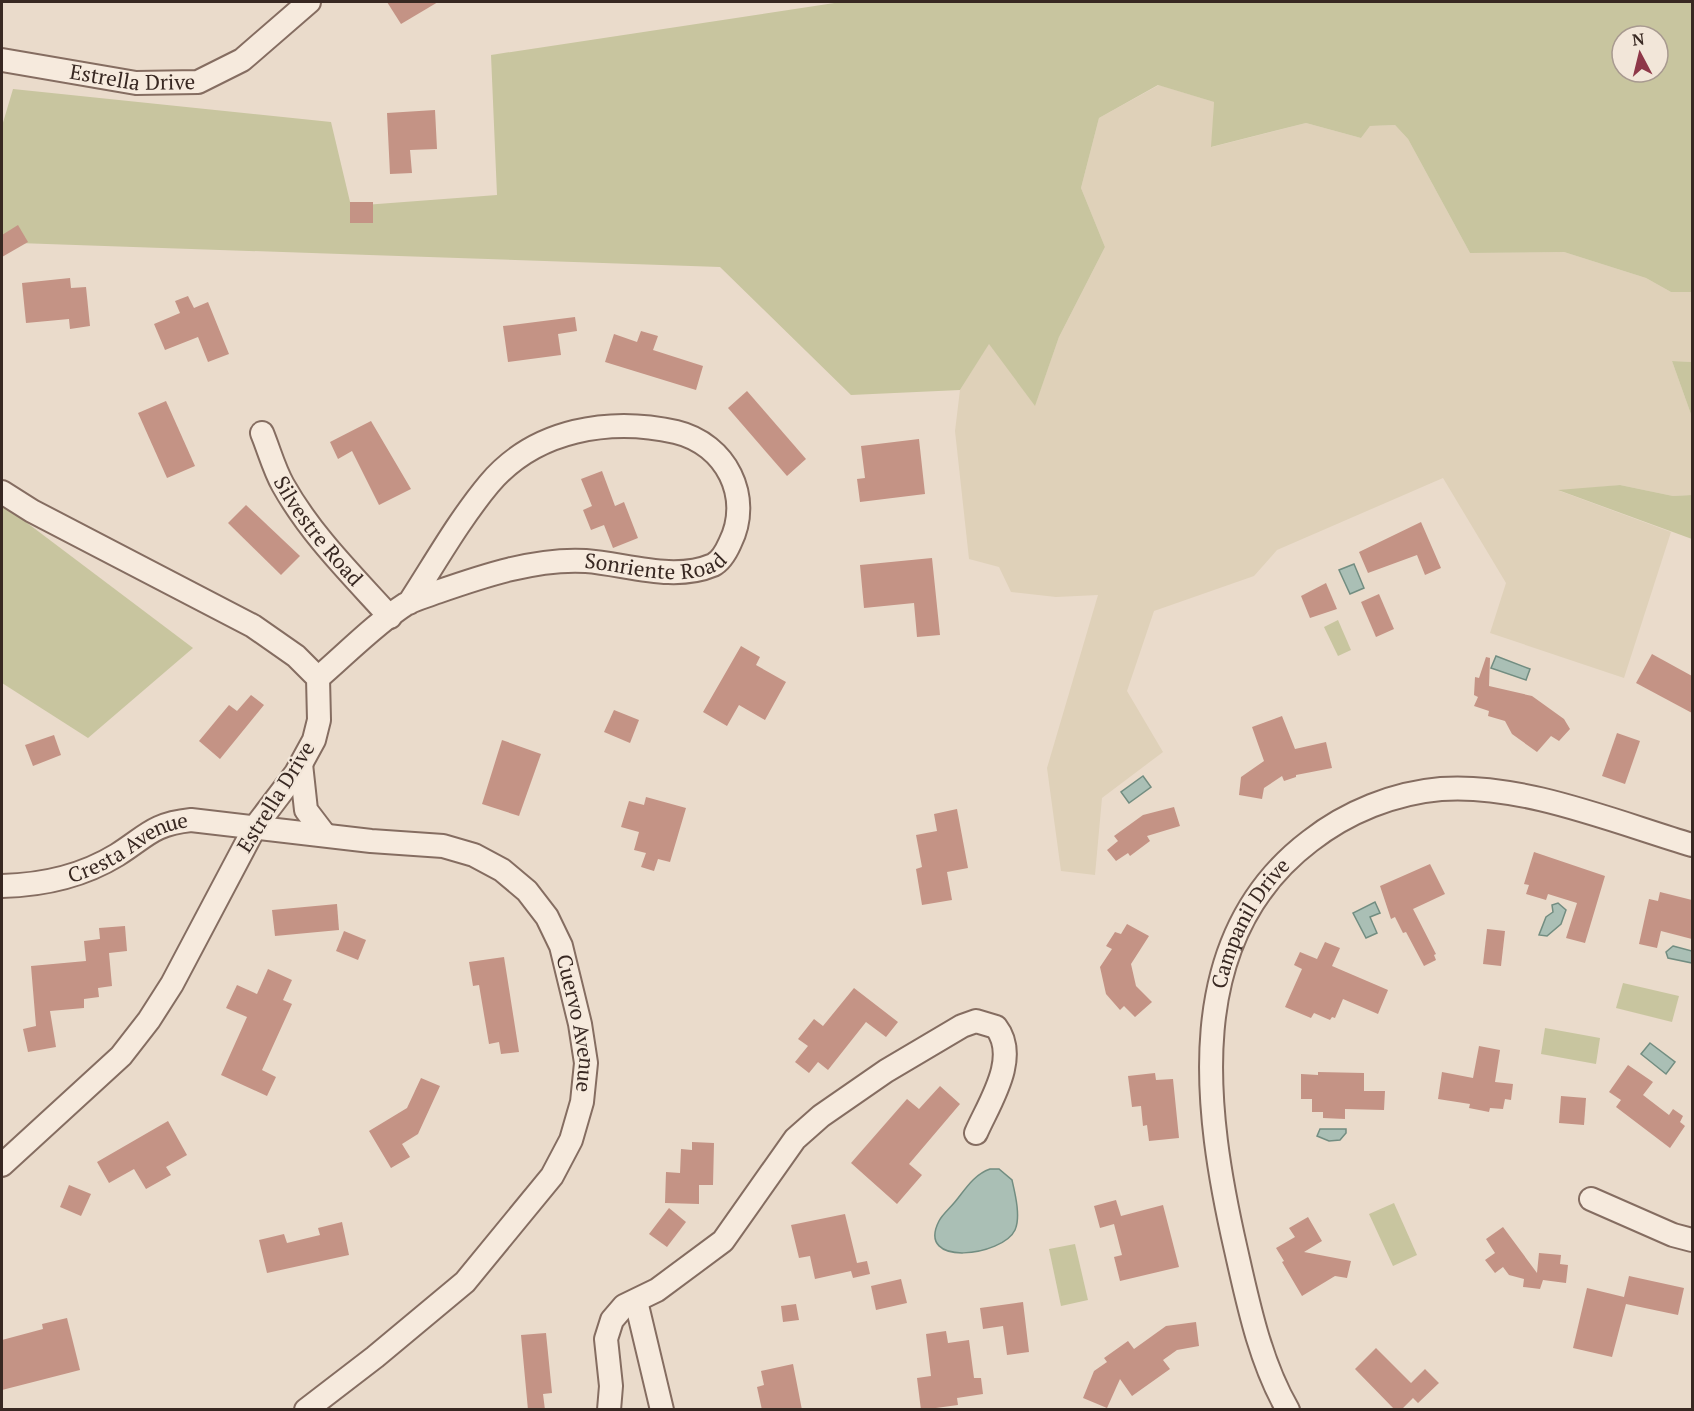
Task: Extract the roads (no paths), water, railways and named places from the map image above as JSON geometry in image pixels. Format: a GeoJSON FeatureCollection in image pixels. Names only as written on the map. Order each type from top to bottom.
{"type":"FeatureCollection","features":[{"type":"Feature","properties":{"kind":"street","name":"Estrella Drive"},"geometry":{"type":"LineString","coordinates":[[2,60],[136,83],[198,82],[242,60],[309,2]]}},
{"type":"Feature","properties":{"kind":"street","name":"Sonriente Road"},"geometry":{"type":"LineString","coordinates":[[318,678],[409,603],[469,581],[566,560],[664,572],[691,572],[715,564],[725,554],[736,531],[739,507],[735,482],[728,467],[712,449],[690,436],[655,427],[611,425],[577,430],[544,442],[515,460],[490,483],[409,603]]}},
{"type":"Feature","properties":{"kind":"street","name":"Silvestre Road"},"geometry":{"type":"LineString","coordinates":[[262,434],[282,483],[306,521],[331,554],[390,617]]}},
{"type":"Feature","properties":{"kind":"street"},"geometry":{"type":"LineString","coordinates":[[2,492],[32,511],[253,626],[296,656],[318,678]]}},
{"type":"Feature","properties":{"kind":"street","name":"Estrella Drive"},"geometry":{"type":"LineString","coordinates":[[2,1165],[121,1056],[149,1020],[172,984],[255,827],[301,764],[314,740],[319,720],[318,678]]}},
{"type":"Feature","properties":{"kind":"street"},"geometry":{"type":"LineString","coordinates":[[301,764],[306,810],[325,835]]}},
{"type":"Feature","properties":{"kind":"street","name":"Campanil Drive"},"geometry":{"type":"LineString","coordinates":[[1283,1408],[1254,1322],[1225,1200],[1217,1143],[1213,1088],[1215,1001],[1219,977],[1235,931],[1266,883],[1295,852],[1323,831],[1353,814],[1376,804],[1439,789],[1502,791],[1692,845]]}},
{"type":"Feature","properties":{"kind":"street","name":"Cresta Avenue"},"geometry":{"type":"LineString","coordinates":[[2,886],[32,885],[76,875],[116,855],[167,822],[191,820],[255,827]]}},
{"type":"Feature","properties":{"kind":"street","name":"Cuervo Avenue"},"geometry":{"type":"LineString","coordinates":[[255,827],[443,846],[483,860],[502,870],[527,891],[547,917],[561,946],[580,1024],[586,1063],[582,1102],[571,1140],[552,1176],[526,1210],[465,1282],[375,1357],[306,1410]]}},
{"type":"Feature","properties":{"kind":"street"},"geometry":{"type":"LineString","coordinates":[[609,1410],[612,1386],[606,1339],[612,1320],[624,1306],[657,1290],[723,1241],[795,1139],[821,1116],[886,1071],[962,1026],[976,1021],[996,1027],[1005,1048],[1001,1078],[976,1133]]}},
{"type":"Feature","properties":{"kind":"street"},"geometry":{"type":"LineString","coordinates":[[1591,1199],[1673,1235],[1692,1240]]}},
{"type":"Feature","properties":{"kind":"street"},"geometry":{"type":"LineString","coordinates":[[636,1301],[662,1410]]}}]}
